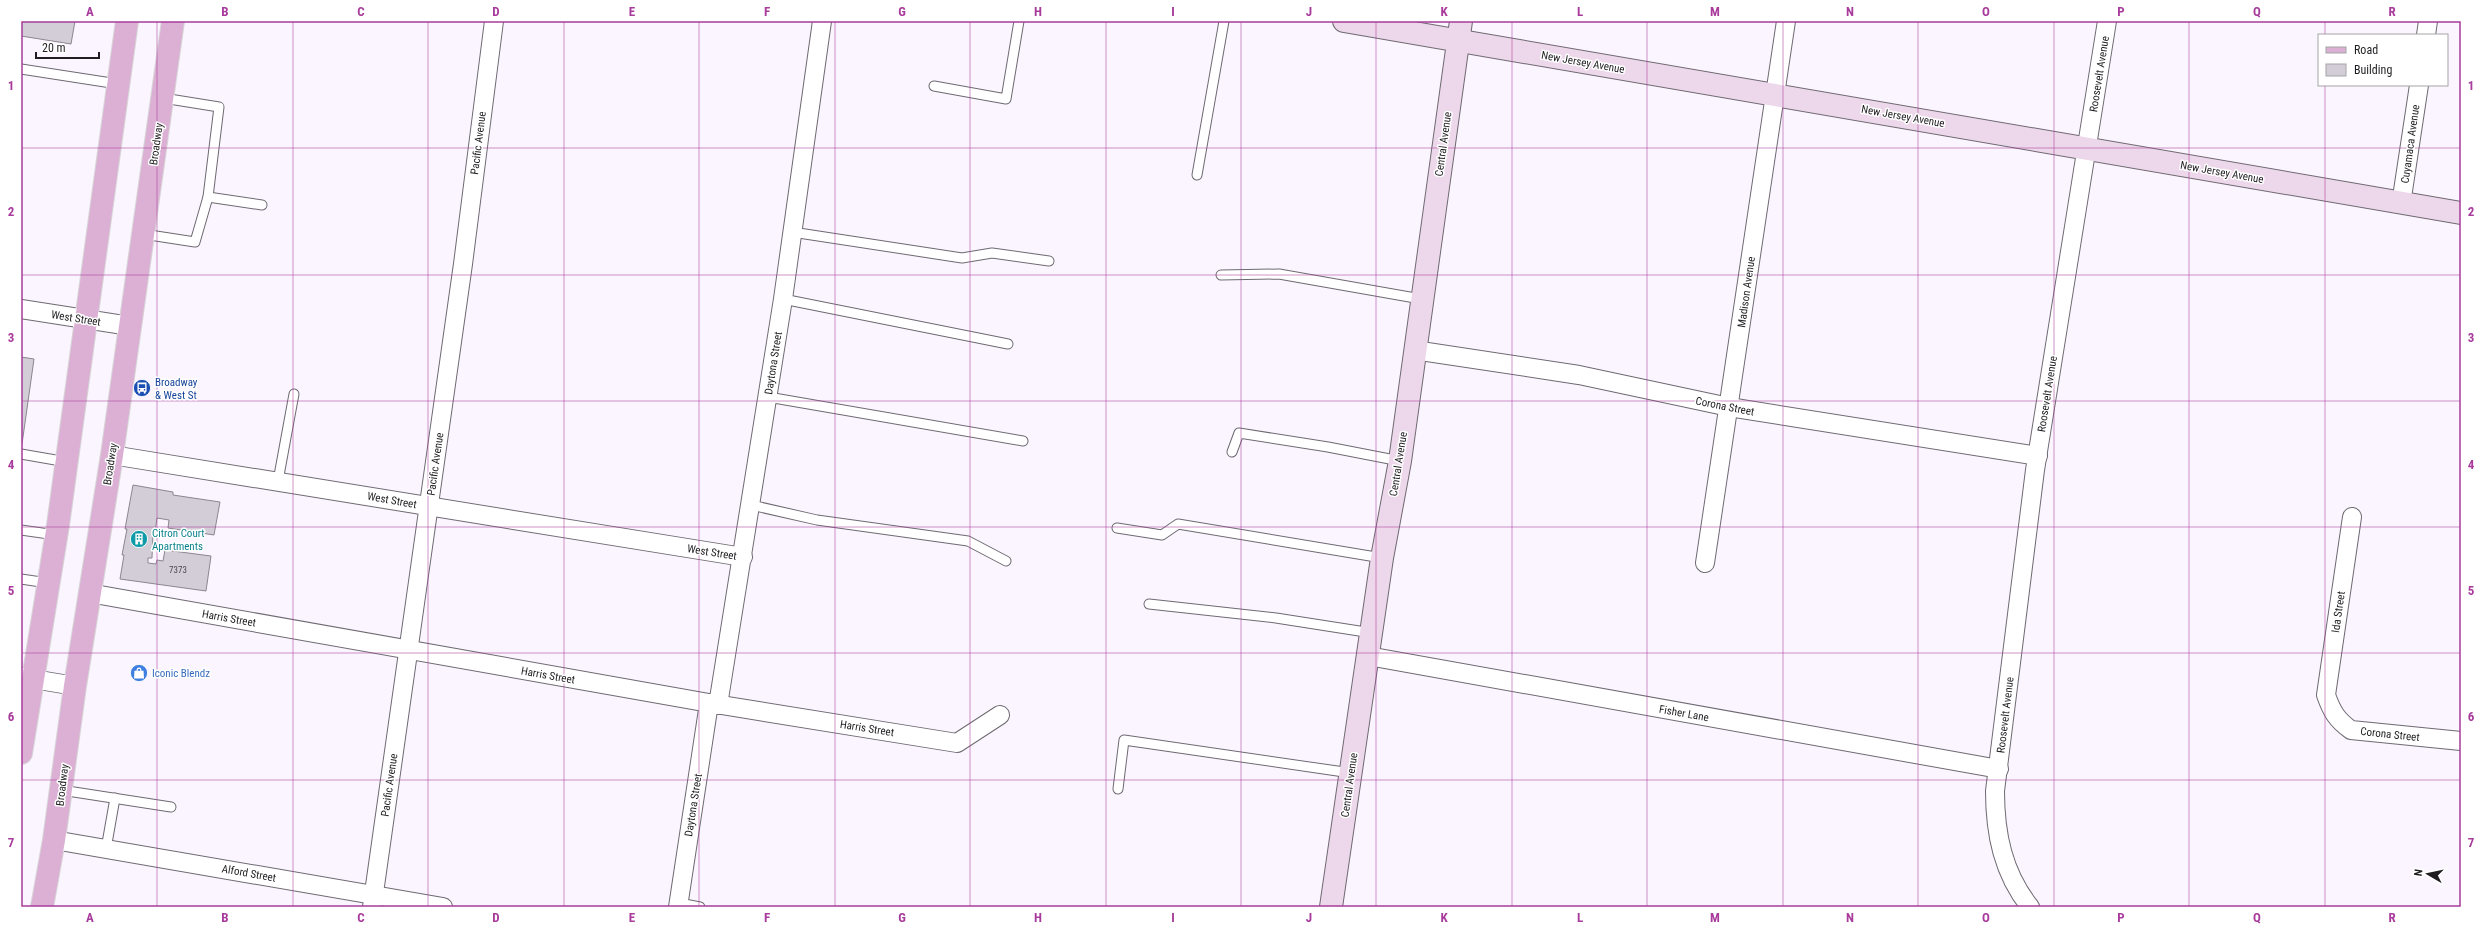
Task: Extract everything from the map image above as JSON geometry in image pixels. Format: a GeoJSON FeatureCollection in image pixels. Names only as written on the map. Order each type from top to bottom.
{"type":"FeatureCollection","features":[{"type":"Feature","properties":{"kind":"main road"},"geometry":{"type":"LineString","coordinates":[[21,753],[26,678],[48,584],[56,536],[127,21]]}},
{"type":"Feature","properties":{"kind":"main road","name":"Broadway"},"geometry":{"type":"LineString","coordinates":[[42,907],[54,840],[89,593],[112,455],[173,21]]}},
{"type":"Feature","properties":{"kind":"street","name":"Pacific Avenue"},"geometry":{"type":"LineString","coordinates":[[373,901],[462,270],[494,21]]}},
{"type":"Feature","properties":{"kind":"street","name":"Daytona Street"},"geometry":{"type":"LineString","coordinates":[[678,905],[713,704],[743,557],[783,299],[822,21]]}},
{"type":"Feature","properties":{"kind":"street","name":"New Jersey Avenue"},"geometry":{"type":"LineString","coordinates":[[1344,21],[1459,31],[1775,95],[2087,147],[2401,204],[2461,213]]}},
{"type":"Feature","properties":{"kind":"street","name":"Madison Avenue"},"geometry":{"type":"LineString","coordinates":[[1705,563],[1786,21]]}},
{"type":"Feature","properties":{"kind":"street","name":"Roosevelt Avenue"},"geometry":{"type":"LineString","coordinates":[[2030,907],[2012,880],[1998,836],[1995,791],[2038,456],[2107,21]]}},
{"type":"Feature","properties":{"kind":"street"},"geometry":{"type":"LineString","coordinates":[[2426,34],[2428,21]]}},
{"type":"Feature","properties":{"kind":"street","name":"Central Avenue"},"geometry":{"type":"LineString","coordinates":[[1331,907],[1382,558],[1400,461],[1414,350],[1459,31]]}},
{"type":"Feature","properties":{"kind":"street","name":"Cuyamaca Avenue"},"geometry":{"type":"LineString","coordinates":[[2401,204],[2419,86]]}},
{"type":"Feature","properties":{"kind":"street","name":"West Street"},"geometry":{"type":"LineString","coordinates":[[21,309],[130,326]]}},
{"type":"Feature","properties":{"kind":"street","name":"Corona Street"},"geometry":{"type":"LineString","coordinates":[[1414,350],[1579,375],[1729,407],[2038,456]]}},
{"type":"Feature","properties":{"kind":"street","name":"West Street"},"geometry":{"type":"LineString","coordinates":[[112,455],[743,557]]}},
{"type":"Feature","properties":{"kind":"street","name":"Ida Street"},"geometry":{"type":"LineString","coordinates":[[2330,707],[2326,696],[2352,517]]}},
{"type":"Feature","properties":{"kind":"street","name":"Harris Street"},"geometry":{"type":"LineString","coordinates":[[89,593],[408,651],[713,704],[957,743],[1000,715]]}},
{"type":"Feature","properties":{"kind":"street","name":"Fisher Lane"},"geometry":{"type":"LineString","coordinates":[[1368,656],[1999,769]]}},
{"type":"Feature","properties":{"kind":"street"},"geometry":{"type":"LineString","coordinates":[[26,678],[75,686]]}},
{"type":"Feature","properties":{"kind":"street","name":"Corona Street"},"geometry":{"type":"LineString","coordinates":[[2330,707],[2336,719],[2351,730],[2461,741]]}},
{"type":"Feature","properties":{"kind":"street","name":"Alford Street"},"geometry":{"type":"LineString","coordinates":[[54,840],[373,901],[443,907]]}},
{"type":"Feature","properties":{"kind":"lane"},"geometry":{"type":"LineString","coordinates":[[934,86],[1006,99],[1019,21]]}},
{"type":"Feature","properties":{"kind":"lane"},"geometry":{"type":"LineString","coordinates":[[1197,175],[1224,21]]}},
{"type":"Feature","properties":{"kind":"lane"},"geometry":{"type":"LineString","coordinates":[[21,69],[118,84]]}},
{"type":"Feature","properties":{"kind":"lane"},"geometry":{"type":"LineString","coordinates":[[143,234],[195,242],[208,197],[219,107],[163,98]]}},
{"type":"Feature","properties":{"kind":"lane"},"geometry":{"type":"LineString","coordinates":[[208,197],[262,205]]}},
{"type":"Feature","properties":{"kind":"lane"},"geometry":{"type":"LineString","coordinates":[[792,232],[962,258],[992,253],[1049,261]]}},
{"type":"Feature","properties":{"kind":"lane"},"geometry":{"type":"LineString","coordinates":[[1221,275],[1279,274],[1421,299]]}},
{"type":"Feature","properties":{"kind":"lane"},"geometry":{"type":"LineString","coordinates":[[783,299],[1008,344]]}},
{"type":"Feature","properties":{"kind":"lane"},"geometry":{"type":"LineString","coordinates":[[278,481],[294,394]]}},
{"type":"Feature","properties":{"kind":"lane"},"geometry":{"type":"LineString","coordinates":[[768,397],[1023,441]]}},
{"type":"Feature","properties":{"kind":"lane"},"geometry":{"type":"LineString","coordinates":[[1232,452],[1239,433],[1328,447],[1400,461]]}},
{"type":"Feature","properties":{"kind":"lane"},"geometry":{"type":"LineString","coordinates":[[21,454],[67,462]]}},
{"type":"Feature","properties":{"kind":"lane"},"geometry":{"type":"LineString","coordinates":[[751,505],[817,520],[968,541],[1006,561]]}},
{"type":"Feature","properties":{"kind":"lane"},"geometry":{"type":"LineString","coordinates":[[1117,528],[1162,535],[1178,524],[1382,558]]}},
{"type":"Feature","properties":{"kind":"lane"},"geometry":{"type":"LineString","coordinates":[[21,530],[56,536]]}},
{"type":"Feature","properties":{"kind":"lane"},"geometry":{"type":"LineString","coordinates":[[21,579],[48,584]]}},
{"type":"Feature","properties":{"kind":"lane"},"geometry":{"type":"LineString","coordinates":[[1149,604],[1276,618],[1372,633]]}},
{"type":"Feature","properties":{"kind":"lane"},"geometry":{"type":"LineString","coordinates":[[1118,789],[1124,740],[1351,773]]}},
{"type":"Feature","properties":{"kind":"lane"},"geometry":{"type":"LineString","coordinates":[[61,790],[171,807]]}},
{"type":"Feature","properties":{"kind":"lane"},"geometry":{"type":"LineString","coordinates":[[106,849],[115,798]]}},
{"type":"Feature","properties":{"kind":"lane"},"geometry":{"type":"LineString","coordinates":[[678,905],[700,907]]}},
{"type":"Feature","properties":{"kind":"building"},"geometry":{"type":"Polygon","coordinates":[[[21,21],[75,21],[71,44],[21,36],[21,21]]]}},
{"type":"Feature","properties":{"kind":"building"},"geometry":{"type":"Polygon","coordinates":[[[21,357],[34,359],[22,444],[21,444],[21,357]]]}},
{"type":"Feature","properties":{"kind":"building","name":"Citron Court Apartments"},"geometry":{"type":"Polygon","coordinates":[[[133,485],[173,492],[173,495],[220,502],[214,535],[168,528],[169,520],[157,518],[155,532],[153,532],[152,558],[148,558],[148,563],[156,564],[157,560],[163,561],[165,550],[211,556],[206,591],[120,579],[124,555],[122,555],[127,529],[125,529],[133,485]]]}},
{"type":"Feature","properties":{"kind":"place","name":"Broadway & West St"},"geometry":{"type":"Point","coordinates":[142,388]}},
{"type":"Feature","properties":{"kind":"place","name":"Citron Court Apartments"},"geometry":{"type":"Point","coordinates":[139,539]}},
{"type":"Feature","properties":{"kind":"place","name":"Iconic Blendz"},"geometry":{"type":"Point","coordinates":[139,673]}}]}
